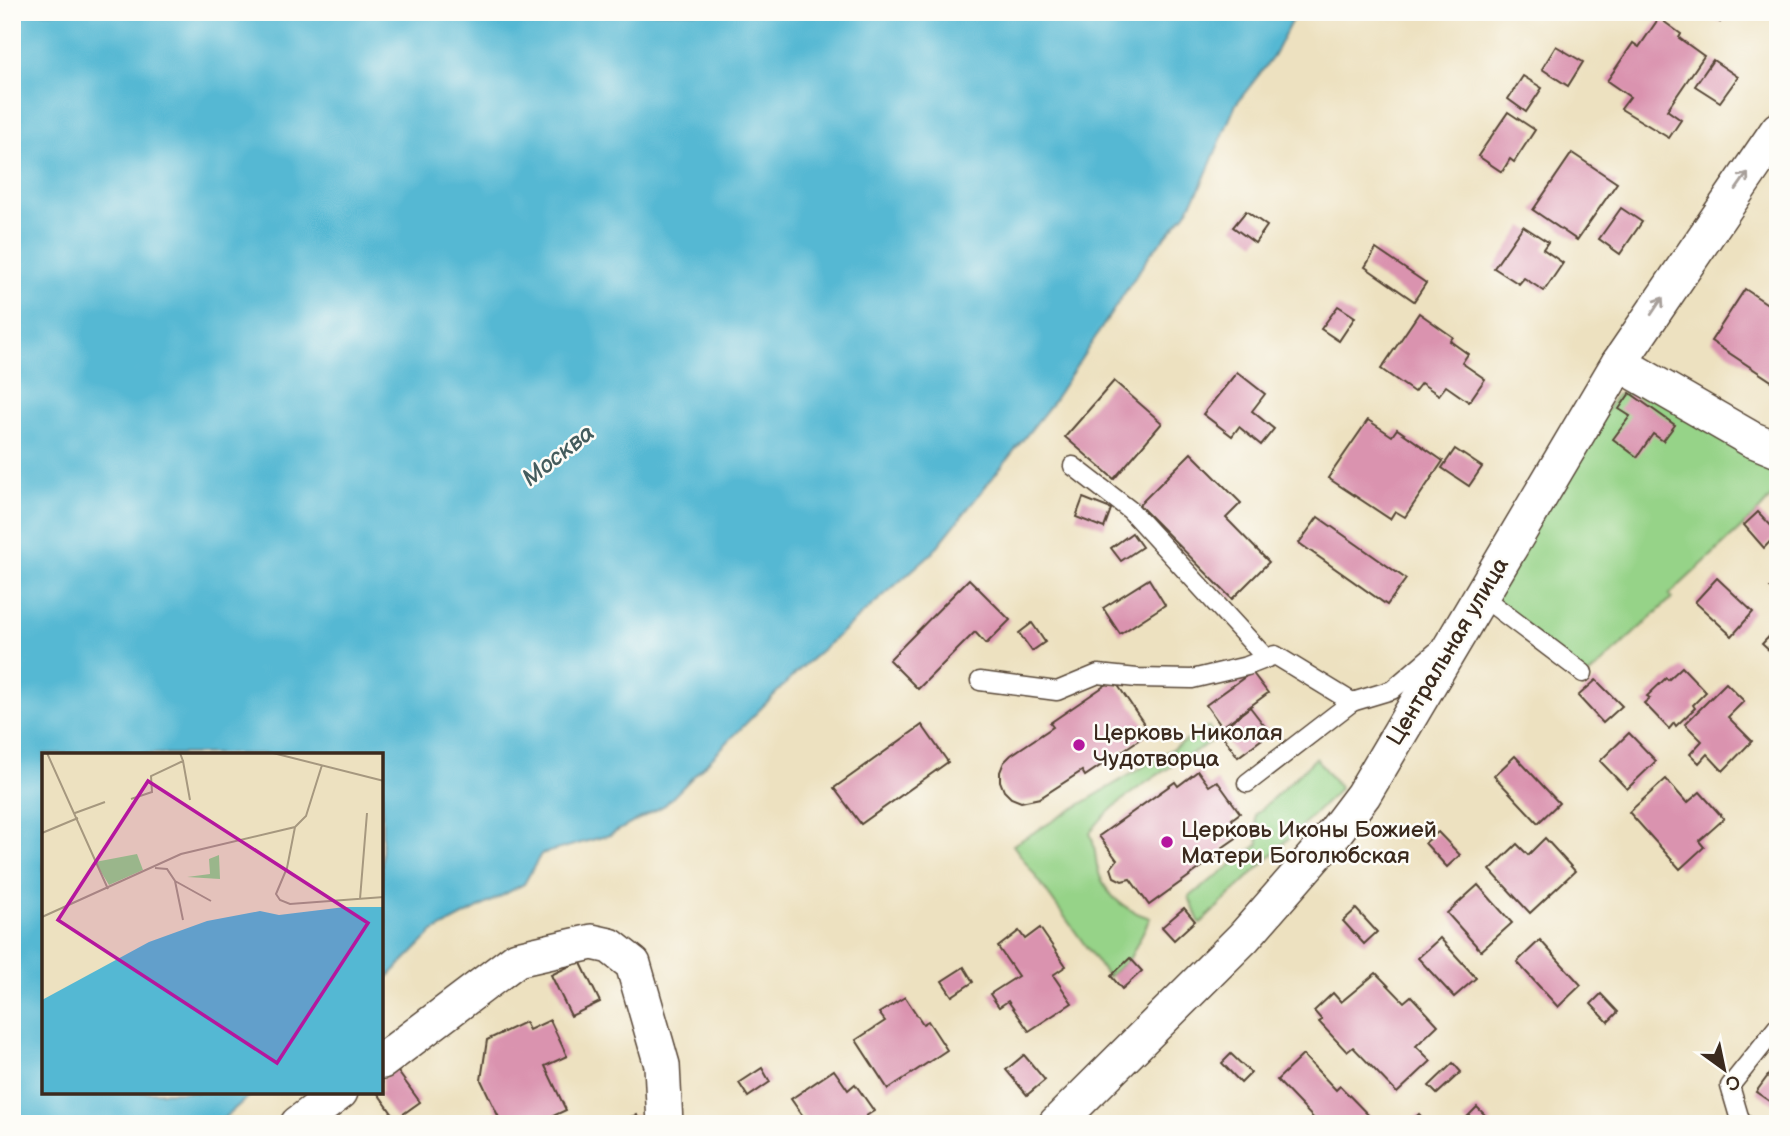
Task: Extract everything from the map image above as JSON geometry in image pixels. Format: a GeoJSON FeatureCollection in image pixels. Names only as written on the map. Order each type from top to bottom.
{"type":"FeatureCollection","features":[{"type":"Feature","properties":{"kind":"street","name":"Центральная улица"},"geometry":{"type":"LineString","coordinates":[[1056,1124],[1244,937],[1332,836],[1363,795],[1619,363],[1778,130]]}},
{"type":"Feature","properties":{"kind":"street"},"geometry":{"type":"LineString","coordinates":[[1619,363],[1751,439],[1778,450]]}},
{"type":"Feature","properties":{"kind":"street"},"geometry":{"type":"LineString","coordinates":[[383,1060],[517,959],[592,942],[610,946],[633,964],[662,1065],[665,1124]]}},
{"type":"Feature","properties":{"kind":"street"},"geometry":{"type":"LineString","coordinates":[[298,1124],[337,1094]]}},
{"type":"Feature","properties":{"kind":"lane"},"geometry":{"type":"LineString","coordinates":[[1073,466],[1130,510],[1265,657]]}},
{"type":"Feature","properties":{"kind":"lane"},"geometry":{"type":"LineString","coordinates":[[1480,594],[1583,673]]}},
{"type":"Feature","properties":{"kind":"lane"},"geometry":{"type":"LineString","coordinates":[[1247,783],[1352,702],[1392,690],[1455,636]]}},
{"type":"Feature","properties":{"kind":"lane"},"geometry":{"type":"LineString","coordinates":[[980,681],[1057,691],[1098,674],[1137,678],[1192,678],[1247,666],[1275,655],[1352,702]]}},
{"type":"Feature","properties":{"kind":"lane"},"geometry":{"type":"LineString","coordinates":[[1744,1124],[1740,1120],[1730,1086],[1778,1026]]}},
{"type":"Feature","properties":{"kind":"green space"},"geometry":{"type":"Polygon","coordinates":[[[1630,393],[1657,398],[1778,462],[1778,490],[1669,595],[1672,598],[1588,676],[1489,602],[1616,395],[1630,393]]]}},
{"type":"Feature","properties":{"kind":"green space"},"geometry":{"type":"Polygon","coordinates":[[[1209,727],[1215,739],[1114,806],[1090,833],[1104,885],[1116,900],[1150,918],[1130,958],[1108,977],[1013,845],[1209,727]]]}},
{"type":"Feature","properties":{"kind":"green space"},"geometry":{"type":"Polygon","coordinates":[[[1316,758],[1340,789],[1200,924],[1189,897],[1259,844],[1255,815],[1316,758]]]}},
{"type":"Feature","properties":{"kind":"water","name":"Москва"},"geometry":{"type":"Polygon","coordinates":[[[12,12],[1296,12],[1273,57],[1236,104],[1200,188],[1185,214],[1151,253],[1050,406],[933,552],[800,669],[665,805],[610,835],[541,854],[524,884],[433,932],[383,982],[383,753],[42,753],[42,1094],[252,1094],[217,1124],[12,1124],[12,12]]]}},
{"type":"Feature","properties":{"kind":"building"},"geometry":{"type":"Polygon","coordinates":[[[1684,12],[1698,12],[1693,19],[1684,12]]]}},
{"type":"Feature","properties":{"kind":"building"},"geometry":{"type":"Polygon","coordinates":[[[1707,12],[1727,12],[1720,22],[1707,12]]]}},
{"type":"Feature","properties":{"kind":"building"},"geometry":{"type":"Polygon","coordinates":[[[1659,18],[1681,34],[1679,38],[1704,56],[1667,110],[1681,120],[1669,138],[1621,109],[1630,97],[1607,81],[1633,43],[1639,47],[1659,18]]]}},
{"type":"Feature","properties":{"kind":"building"},"geometry":{"type":"Polygon","coordinates":[[[1556,46],[1583,62],[1568,86],[1542,69],[1556,46]]]}},
{"type":"Feature","properties":{"kind":"building"},"geometry":{"type":"Polygon","coordinates":[[[1713,60],[1738,77],[1720,102],[1695,86],[1713,60]]]}},
{"type":"Feature","properties":{"kind":"building"},"geometry":{"type":"Polygon","coordinates":[[[1523,76],[1542,88],[1526,112],[1508,99],[1523,76]]]}},
{"type":"Feature","properties":{"kind":"building"},"geometry":{"type":"Polygon","coordinates":[[[1508,112],[1535,130],[1514,162],[1510,159],[1502,172],[1478,156],[1508,112]]]}},
{"type":"Feature","properties":{"kind":"building"},"geometry":{"type":"Polygon","coordinates":[[[1572,153],[1617,183],[1577,240],[1533,210],[1572,153]]]}},
{"type":"Feature","properties":{"kind":"building"},"geometry":{"type":"Polygon","coordinates":[[[1621,208],[1642,222],[1620,254],[1599,239],[1621,208]]]}},
{"type":"Feature","properties":{"kind":"building"},"geometry":{"type":"Polygon","coordinates":[[[1246,211],[1267,226],[1255,243],[1233,227],[1246,211]]]}},
{"type":"Feature","properties":{"kind":"building"},"geometry":{"type":"Polygon","coordinates":[[[1523,226],[1548,242],[1543,249],[1563,263],[1544,291],[1524,278],[1519,284],[1494,268],[1523,226]]]}},
{"type":"Feature","properties":{"kind":"building"},"geometry":{"type":"Polygon","coordinates":[[[1376,249],[1426,283],[1414,301],[1365,267],[1376,249]]]}},
{"type":"Feature","properties":{"kind":"building"},"geometry":{"type":"Polygon","coordinates":[[[1745,289],[1778,311],[1778,374],[1773,382],[1711,341],[1745,289]]]}},
{"type":"Feature","properties":{"kind":"building"},"geometry":{"type":"Polygon","coordinates":[[[1338,306],[1355,317],[1339,341],[1321,329],[1338,306]]]}},
{"type":"Feature","properties":{"kind":"building"},"geometry":{"type":"Polygon","coordinates":[[[1419,313],[1453,337],[1450,341],[1468,354],[1462,363],[1485,379],[1469,402],[1446,386],[1439,395],[1421,383],[1414,392],[1381,369],[1419,313]]]}},
{"type":"Feature","properties":{"kind":"building"},"geometry":{"type":"Polygon","coordinates":[[[1237,372],[1265,394],[1252,411],[1274,429],[1261,445],[1239,427],[1232,436],[1203,414],[1237,372]]]}},
{"type":"Feature","properties":{"kind":"building"},"geometry":{"type":"Polygon","coordinates":[[[1114,381],[1162,423],[1114,479],[1065,437],[1114,381]]]}},
{"type":"Feature","properties":{"kind":"building"},"geometry":{"type":"Polygon","coordinates":[[[1630,393],[1675,425],[1663,441],[1653,434],[1637,457],[1613,439],[1630,416],[1619,409],[1630,393]]]}},
{"type":"Feature","properties":{"kind":"building"},"geometry":{"type":"Polygon","coordinates":[[[1368,420],[1392,436],[1397,429],[1443,461],[1405,517],[1395,511],[1390,519],[1328,478],[1368,420]]]}},
{"type":"Feature","properties":{"kind":"building"},"geometry":{"type":"Polygon","coordinates":[[[1455,449],[1482,467],[1469,486],[1442,468],[1455,449]]]}},
{"type":"Feature","properties":{"kind":"building"},"geometry":{"type":"Polygon","coordinates":[[[1191,453],[1241,503],[1226,518],[1269,562],[1232,599],[1139,505],[1191,453]]]}},
{"type":"Feature","properties":{"kind":"building"},"geometry":{"type":"Polygon","coordinates":[[[1083,498],[1111,509],[1104,528],[1076,517],[1083,498]]]}},
{"type":"Feature","properties":{"kind":"building"},"geometry":{"type":"Polygon","coordinates":[[[1758,512],[1778,533],[1764,548],[1744,525],[1758,512]]]}},
{"type":"Feature","properties":{"kind":"building"},"geometry":{"type":"Polygon","coordinates":[[[1318,517],[1406,579],[1387,605],[1299,543],[1318,517]]]}},
{"type":"Feature","properties":{"kind":"building"},"geometry":{"type":"Polygon","coordinates":[[[1132,533],[1142,547],[1121,561],[1111,548],[1132,533]]]}},
{"type":"Feature","properties":{"kind":"building"},"geometry":{"type":"Polygon","coordinates":[[[1717,578],[1753,612],[1732,636],[1695,602],[1717,578]]]}},
{"type":"Feature","properties":{"kind":"building"},"geometry":{"type":"Polygon","coordinates":[[[969,579],[1010,620],[986,644],[975,632],[918,689],[889,660],[969,579]]]}},
{"type":"Feature","properties":{"kind":"building"},"geometry":{"type":"Polygon","coordinates":[[[1149,579],[1165,605],[1120,634],[1103,608],[1149,579]]]}},
{"type":"Feature","properties":{"kind":"building"},"geometry":{"type":"Polygon","coordinates":[[[1778,579],[1778,595],[1770,588],[1778,579]]]}},
{"type":"Feature","properties":{"kind":"building"},"geometry":{"type":"Polygon","coordinates":[[[1032,623],[1045,642],[1032,651],[1019,633],[1032,623]]]}},
{"type":"Feature","properties":{"kind":"building"},"geometry":{"type":"Polygon","coordinates":[[[1778,627],[1778,649],[1773,654],[1762,644],[1778,627]]]}},
{"type":"Feature","properties":{"kind":"building"},"geometry":{"type":"Polygon","coordinates":[[[1682,667],[1706,692],[1693,705],[1695,708],[1669,729],[1644,703],[1650,698],[1647,696],[1666,678],[1668,680],[1682,667]]]}},
{"type":"Feature","properties":{"kind":"building"},"geometry":{"type":"Polygon","coordinates":[[[1252,672],[1268,693],[1222,727],[1206,705],[1252,672]]]}},
{"type":"Feature","properties":{"kind":"building"},"geometry":{"type":"Polygon","coordinates":[[[1596,680],[1622,706],[1603,723],[1578,696],[1596,680]]]}},
{"type":"Feature","properties":{"kind":"building","name":"Церковь Николая Чудотворца"},"geometry":{"type":"Polygon","coordinates":[[[1110,682],[1117,684],[1147,728],[1146,735],[1085,776],[1082,771],[1040,798],[1021,802],[1011,798],[1000,781],[1004,762],[1053,727],[1050,723],[1110,682]]]}},
{"type":"Feature","properties":{"kind":"building"},"geometry":{"type":"Polygon","coordinates":[[[1726,683],[1744,701],[1728,717],[1752,741],[1723,771],[1707,754],[1699,763],[1690,754],[1702,741],[1685,724],[1726,683]]]}},
{"type":"Feature","properties":{"kind":"building"},"geometry":{"type":"Polygon","coordinates":[[[1250,707],[1270,733],[1238,757],[1219,731],[1250,707]]]}},
{"type":"Feature","properties":{"kind":"building"},"geometry":{"type":"Polygon","coordinates":[[[922,725],[948,762],[861,824],[834,788],[922,725]]]}},
{"type":"Feature","properties":{"kind":"building"},"geometry":{"type":"Polygon","coordinates":[[[1629,733],[1656,761],[1627,789],[1600,761],[1629,733]]]}},
{"type":"Feature","properties":{"kind":"building"},"geometry":{"type":"Polygon","coordinates":[[[1515,756],[1559,803],[1538,823],[1494,776],[1515,756]]]}},
{"type":"Feature","properties":{"kind":"building","name":"Церковь Иконы Божией Матери Боголюбская"},"geometry":{"type":"Polygon","coordinates":[[[1198,771],[1209,786],[1217,781],[1240,813],[1232,819],[1242,834],[1222,848],[1224,851],[1149,905],[1130,879],[1122,881],[1114,877],[1111,868],[1117,860],[1099,836],[1175,782],[1178,786],[1198,771]]]}},
{"type":"Feature","properties":{"kind":"building"},"geometry":{"type":"Polygon","coordinates":[[[1666,779],[1687,803],[1700,792],[1724,819],[1699,841],[1704,847],[1680,869],[1629,812],[1666,779]]]}},
{"type":"Feature","properties":{"kind":"building"},"geometry":{"type":"Polygon","coordinates":[[[1438,832],[1460,855],[1447,867],[1425,843],[1438,832]]]}},
{"type":"Feature","properties":{"kind":"building"},"geometry":{"type":"Polygon","coordinates":[[[1545,838],[1575,871],[1530,913],[1490,870],[1517,844],[1528,855],[1545,838]]]}},
{"type":"Feature","properties":{"kind":"building"},"geometry":{"type":"Polygon","coordinates":[[[1478,885],[1512,923],[1481,951],[1447,913],[1478,885]]]}},
{"type":"Feature","properties":{"kind":"building"},"geometry":{"type":"Polygon","coordinates":[[[1184,908],[1195,921],[1174,940],[1162,927],[1184,908]]]}},
{"type":"Feature","properties":{"kind":"building"},"geometry":{"type":"Polygon","coordinates":[[[1356,909],[1377,932],[1364,944],[1343,921],[1356,909]]]}},
{"type":"Feature","properties":{"kind":"building"},"geometry":{"type":"Polygon","coordinates":[[[1040,928],[1066,966],[1053,975],[1072,1003],[1029,1031],[1008,1001],[999,1007],[990,994],[1018,976],[998,947],[1019,931],[1025,939],[1040,928]]]}},
{"type":"Feature","properties":{"kind":"building"},"geometry":{"type":"Polygon","coordinates":[[[1440,938],[1476,978],[1454,997],[1418,958],[1440,938]]]}},
{"type":"Feature","properties":{"kind":"building"},"geometry":{"type":"Polygon","coordinates":[[[1540,940],[1581,985],[1558,1007],[1517,962],[1540,940]]]}},
{"type":"Feature","properties":{"kind":"building"},"geometry":{"type":"Polygon","coordinates":[[[1130,958],[1142,971],[1122,989],[1111,976],[1130,958]]]}},
{"type":"Feature","properties":{"kind":"building"},"geometry":{"type":"Polygon","coordinates":[[[580,961],[600,1002],[571,1016],[551,975],[580,961]]]}},
{"type":"Feature","properties":{"kind":"building"},"geometry":{"type":"Polygon","coordinates":[[[964,967],[973,982],[952,996],[942,981],[964,967]]]}},
{"type":"Feature","properties":{"kind":"building"},"geometry":{"type":"Polygon","coordinates":[[[1376,973],[1404,1002],[1411,996],[1438,1025],[1416,1046],[1431,1061],[1397,1093],[1353,1047],[1347,1052],[1319,1022],[1322,1020],[1314,1011],[1333,993],[1341,1002],[1376,973]]]}},
{"type":"Feature","properties":{"kind":"building"},"geometry":{"type":"Polygon","coordinates":[[[1601,994],[1618,1012],[1608,1022],[1591,1004],[1601,994]]]}},
{"type":"Feature","properties":{"kind":"building"},"geometry":{"type":"Polygon","coordinates":[[[905,997],[923,1024],[928,1021],[947,1050],[888,1089],[856,1040],[885,1021],[879,1013],[905,997]]]}},
{"type":"Feature","properties":{"kind":"building"},"geometry":{"type":"Polygon","coordinates":[[[550,1020],[567,1056],[545,1066],[566,1110],[536,1124],[502,1124],[481,1080],[487,1040],[525,1022],[529,1030],[550,1020]]]}},
{"type":"Feature","properties":{"kind":"building"},"geometry":{"type":"Polygon","coordinates":[[[1231,1054],[1251,1073],[1241,1083],[1222,1063],[1231,1054]]]}},
{"type":"Feature","properties":{"kind":"building"},"geometry":{"type":"Polygon","coordinates":[[[1024,1055],[1045,1080],[1027,1095],[1006,1070],[1024,1055]]]}},
{"type":"Feature","properties":{"kind":"building"},"geometry":{"type":"Polygon","coordinates":[[[1303,1055],[1336,1090],[1340,1086],[1377,1124],[1319,1124],[1277,1080],[1303,1055]]]}},
{"type":"Feature","properties":{"kind":"building"},"geometry":{"type":"Polygon","coordinates":[[[1778,1062],[1778,1107],[1756,1092],[1778,1062]]]}},
{"type":"Feature","properties":{"kind":"building"},"geometry":{"type":"Polygon","coordinates":[[[1453,1063],[1461,1072],[1437,1094],[1429,1086],[1453,1063]]]}},
{"type":"Feature","properties":{"kind":"building"},"geometry":{"type":"Polygon","coordinates":[[[762,1068],[770,1082],[748,1097],[739,1083],[762,1068]]]}},
{"type":"Feature","properties":{"kind":"building"},"geometry":{"type":"Polygon","coordinates":[[[396,1069],[420,1102],[396,1119],[378,1094],[383,1094],[383,1078],[396,1069]]]}},
{"type":"Feature","properties":{"kind":"building"},"geometry":{"type":"Polygon","coordinates":[[[834,1070],[848,1090],[855,1084],[874,1111],[866,1116],[871,1124],[797,1124],[805,1119],[791,1099],[834,1070]]]}},
{"type":"Feature","properties":{"kind":"building"},"geometry":{"type":"Polygon","coordinates":[[[1477,1107],[1492,1122],[1490,1124],[1467,1124],[1464,1120],[1477,1107]]]}},
{"type":"Feature","properties":{"kind":"building"},"geometry":{"type":"Polygon","coordinates":[[[1419,1114],[1428,1124],[1408,1124],[1419,1114]]]}},
{"type":"Feature","properties":{"kind":"building"},"geometry":{"type":"Polygon","coordinates":[[[637,1115],[640,1124],[611,1124],[611,1123],[637,1115]]]}},
{"type":"Feature","properties":{"kind":"place","name":"Церковь Николая Чудотворца"},"geometry":{"type":"Point","coordinates":[1079,745]}},
{"type":"Feature","properties":{"kind":"place","name":"Церковь Иконы Божией Матери Боголюбская"},"geometry":{"type":"Point","coordinates":[1167,842]}}]}
